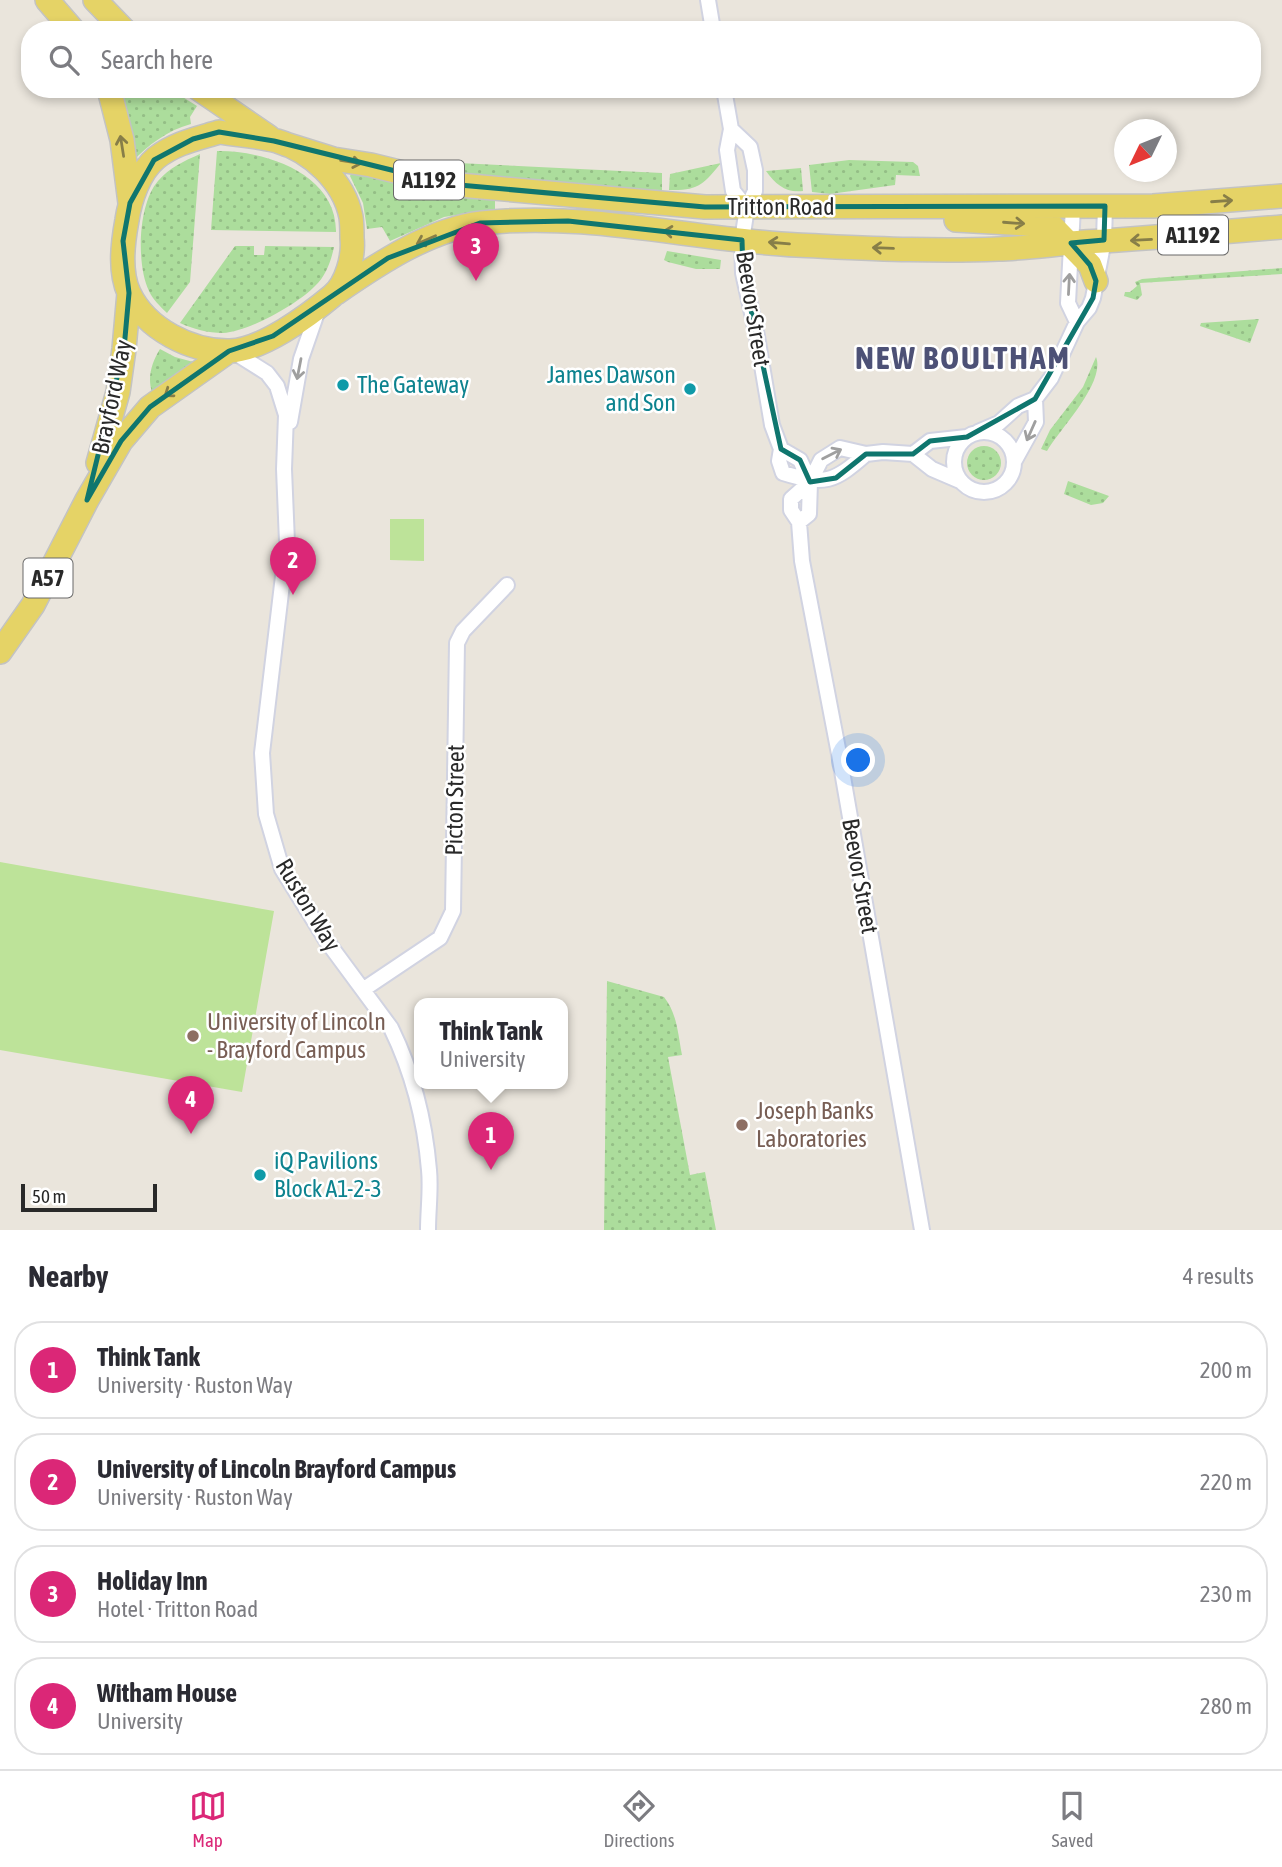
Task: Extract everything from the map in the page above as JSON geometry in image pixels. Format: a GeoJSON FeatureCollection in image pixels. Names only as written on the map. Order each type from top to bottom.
{"type":"FeatureCollection","features":[{"type":"Feature","properties":{"kind":"main road"},"geometry":{"type":"LineString","coordinates":[[47,0],[65,21]]}},
{"type":"Feature","properties":{"kind":"main road"},"geometry":{"type":"LineString","coordinates":[[95,0],[115,21]]}},
{"type":"Feature","properties":{"kind":"main road"},"geometry":{"type":"LineString","coordinates":[[111,98],[122,140],[130,203]]}},
{"type":"Feature","properties":{"kind":"main road"},"geometry":{"type":"LineString","coordinates":[[213,98],[280,142],[318,162],[342,192],[351,216],[353,250],[346,272],[328,300],[273,336],[231,351],[202,347],[174,338],[150,321],[129,293],[123,266],[123,242],[130,203],[143,175],[154,160],[179,143],[219,132],[280,142]]}},
{"type":"Feature","properties":{"kind":"main road","name":"Tritton Road"},"geometry":{"type":"LineString","coordinates":[[280,142],[333,159],[372,165],[448,184],[575,197],[747,208],[1153,206],[1282,196]]}},
{"type":"Feature","properties":{"kind":"main road"},"geometry":{"type":"LineString","coordinates":[[874,207],[914,218],[1045,225],[1054,228],[1071,243],[1090,264],[1096,281]]}},
{"type":"Feature","properties":{"kind":"main road","name":"Tritton Road"},"geometry":{"type":"LineString","coordinates":[[328,300],[388,258],[434,236],[480,223],[568,222],[795,245],[936,250],[1001,249],[1104,240],[1139,240],[1282,226]]}},
{"type":"Feature","properties":{"kind":"main road","name":"Brayford Way"},"geometry":{"type":"LineString","coordinates":[[87,500],[118,392],[129,293]]}},
{"type":"Feature","properties":{"kind":"main road","name":"Brayford Way"},"geometry":{"type":"LineString","coordinates":[[0,652],[33,605],[121,441],[150,407],[231,351]]}},
{"type":"Feature","properties":{"kind":"street"},"geometry":{"type":"LineString","coordinates":[[708,0],[712,21]]}},
{"type":"Feature","properties":{"kind":"street","name":"Beevor Street"},"geometry":{"type":"LineString","coordinates":[[726,98],[731,129],[727,150],[733,191],[747,208]]}},
{"type":"Feature","properties":{"kind":"street","name":"Beevor Street"},"geometry":{"type":"LineString","coordinates":[[731,129],[750,148],[755,170],[755,191],[747,208],[742,240],[743,273],[772,425],[781,449],[779,461],[783,473],[810,482],[791,499],[790,510],[799,522],[802,561],[837,742],[922,1230]]}},
{"type":"Feature","properties":{"kind":"street"},"geometry":{"type":"LineString","coordinates":[[960,481],[954,461],[958,447],[973,434],[999,423],[1018,406],[1035,399],[1051,378],[1077,322],[1089,308],[1104,240],[1105,206]]}},
{"type":"Feature","properties":{"kind":"street"},"geometry":{"type":"LineString","coordinates":[[1073,207],[1068,303],[1077,322]]}},
{"type":"Feature","properties":{"kind":"street","name":"Ruston Way"},"geometry":{"type":"LineString","coordinates":[[328,300],[301,359],[287,434],[284,470],[287,542],[262,753],[266,814],[282,869],[326,940],[391,1028],[398,1043],[417,1099],[429,1170],[428,1230]]}},
{"type":"Feature","properties":{"kind":"street","name":"Ruston Way"},"geometry":{"type":"LineString","coordinates":[[231,351],[267,373],[277,386],[286,415],[287,434]]}},
{"type":"Feature","properties":{"kind":"street"},"geometry":{"type":"LineString","coordinates":[[810,482],[821,460],[840,448],[866,454],[913,454],[932,469],[979,492],[993,491],[1009,480],[1015,460],[1036,422],[1035,399]]}},
{"type":"Feature","properties":{"kind":"street"},"geometry":{"type":"LineString","coordinates":[[913,454],[930,441],[985,432],[999,436],[1010,446],[1015,460]]}},
{"type":"Feature","properties":{"kind":"street"},"geometry":{"type":"LineString","coordinates":[[810,482],[836,478],[866,454]]}},
{"type":"Feature","properties":{"kind":"street","name":"Picton Street"},"geometry":{"type":"LineString","coordinates":[[363,989],[440,938],[453,911],[457,643],[463,631],[507,585]]}},
{"type":"Feature","properties":{"kind":"highlighted area"},"geometry":{"type":"Polygon","coordinates":[[[219,132],[274,141],[448,184],[705,207],[1105,206],[1104,240],[1071,243],[1090,265],[1096,281],[1093,298],[1035,399],[967,437],[930,441],[913,454],[866,454],[836,478],[810,482],[800,460],[781,449],[743,273],[742,240],[568,221],[480,223],[388,258],[273,336],[229,351],[150,407],[121,441],[87,500],[124,349],[129,293],[123,241],[130,203],[154,160],[193,139],[219,132]]]}},
{"type":"Feature","properties":{"kind":"green space"},"geometry":{"type":"Polygon","coordinates":[[[124,98],[184,98],[197,106],[190,117],[191,124],[159,139],[132,162],[131,128],[124,98]]]}},
{"type":"Feature","properties":{"kind":"green space"},"geometry":{"type":"Polygon","coordinates":[[[217,151],[255,155],[275,161],[311,180],[324,194],[333,212],[336,232],[211,230],[217,151]]]}},
{"type":"Feature","properties":{"kind":"green space"},"geometry":{"type":"Polygon","coordinates":[[[200,154],[190,282],[167,313],[149,291],[142,266],[141,234],[146,204],[151,191],[162,176],[200,154]]]}},
{"type":"Feature","properties":{"kind":"green space"},"geometry":{"type":"Polygon","coordinates":[[[396,160],[662,173],[662,190],[617,189],[442,173],[396,160]]]}},
{"type":"Feature","properties":{"kind":"green space"},"geometry":{"type":"Polygon","coordinates":[[[849,160],[913,162],[918,166],[920,176],[896,175],[895,185],[830,194],[812,192],[809,165],[849,160]]]}},
{"type":"Feature","properties":{"kind":"green space"},"geometry":{"type":"Polygon","coordinates":[[[721,163],[700,185],[669,190],[670,174],[721,163]]]}},
{"type":"Feature","properties":{"kind":"green space"},"geometry":{"type":"Polygon","coordinates":[[[801,168],[803,191],[791,191],[782,187],[766,171],[801,168]]]}},
{"type":"Feature","properties":{"kind":"green space"},"geometry":{"type":"Polygon","coordinates":[[[353,170],[442,192],[495,199],[495,209],[444,217],[390,241],[382,227],[367,229],[363,203],[350,176],[353,170]]]}},
{"type":"Feature","properties":{"kind":"green space"},"geometry":{"type":"Polygon","coordinates":[[[235,246],[254,246],[254,255],[264,255],[265,246],[334,247],[328,268],[319,282],[297,301],[272,316],[246,328],[223,333],[180,323],[235,246]]]}},
{"type":"Feature","properties":{"kind":"green space"},"geometry":{"type":"Polygon","coordinates":[[[667,251],[721,260],[720,269],[696,269],[668,262],[664,260],[667,251]]]}},
{"type":"Feature","properties":{"kind":"green space"},"geometry":{"type":"Polygon","coordinates":[[[1282,268],[1282,274],[1140,283],[1142,295],[1137,300],[1124,296],[1125,292],[1130,292],[1137,286],[1135,282],[1142,279],[1282,268]]]}},
{"type":"Feature","properties":{"kind":"green space"},"geometry":{"type":"Polygon","coordinates":[[[1259,319],[1250,343],[1200,326],[1201,323],[1259,319]]]}},
{"type":"Feature","properties":{"kind":"green space"},"geometry":{"type":"Polygon","coordinates":[[[160,349],[175,357],[197,363],[179,372],[152,392],[151,370],[160,349]]]}},
{"type":"Feature","properties":{"kind":"green space"},"geometry":{"type":"Polygon","coordinates":[[[1096,357],[1097,367],[1088,392],[1047,451],[1041,449],[1050,430],[1083,387],[1096,357]]]}},
{"type":"Feature","properties":{"kind":"green space"},"geometry":{"type":"Polygon","coordinates":[[[984,446],[996,451],[1001,463],[996,475],[984,480],[972,475],[967,463],[972,451],[984,446]]]}},
{"type":"Feature","properties":{"kind":"green space"},"geometry":{"type":"Polygon","coordinates":[[[1068,481],[1109,496],[1103,503],[1091,505],[1064,494],[1068,481]]]}},
{"type":"Feature","properties":{"kind":"green space"},"geometry":{"type":"Polygon","coordinates":[[[390,519],[424,519],[424,561],[390,560],[390,519]]]}},
{"type":"Feature","properties":{"kind":"green space"},"geometry":{"type":"Polygon","coordinates":[[[0,862],[274,911],[242,1092],[0,1050],[0,862]]]}},
{"type":"Feature","properties":{"kind":"green space"},"geometry":{"type":"Polygon","coordinates":[[[607,981],[664,997],[672,1010],[682,1055],[668,1057],[690,1175],[705,1172],[716,1230],[604,1230],[607,981]]]}},
{"type":"Feature","properties":{"kind":"place","name":"Holiday Inn"},"geometry":{"type":"Point","coordinates":[476,281]}},
{"type":"Feature","properties":{"kind":"place","name":"The Gateway"},"geometry":{"type":"Point","coordinates":[343,385]}},
{"type":"Feature","properties":{"kind":"place","name":"James Dawson and Son"},"geometry":{"type":"Point","coordinates":[690,389]}},
{"type":"Feature","properties":{"kind":"place","name":"University of Lincoln Brayford Campus"},"geometry":{"type":"Point","coordinates":[293,595]}},
{"type":"Feature","properties":{"kind":"place","name":"University of Lincoln - Brayford Campus"},"geometry":{"type":"Point","coordinates":[193,1036]}},
{"type":"Feature","properties":{"kind":"place","name":"Joseph Banks Laboratories"},"geometry":{"type":"Point","coordinates":[742,1125]}},
{"type":"Feature","properties":{"kind":"place","name":"Witham House"},"geometry":{"type":"Point","coordinates":[191,1134]}},
{"type":"Feature","properties":{"kind":"place","name":"Think Tank"},"geometry":{"type":"Point","coordinates":[491,1170]}},
{"type":"Feature","properties":{"kind":"place","name":"iQ Pavilions Block A1-2-3"},"geometry":{"type":"Point","coordinates":[260,1175]}},
{"type":"Feature","properties":{"kind":"district","name":"NEW BOULTHAM"},"geometry":{"type":"Point","coordinates":[963,358]}}]}
